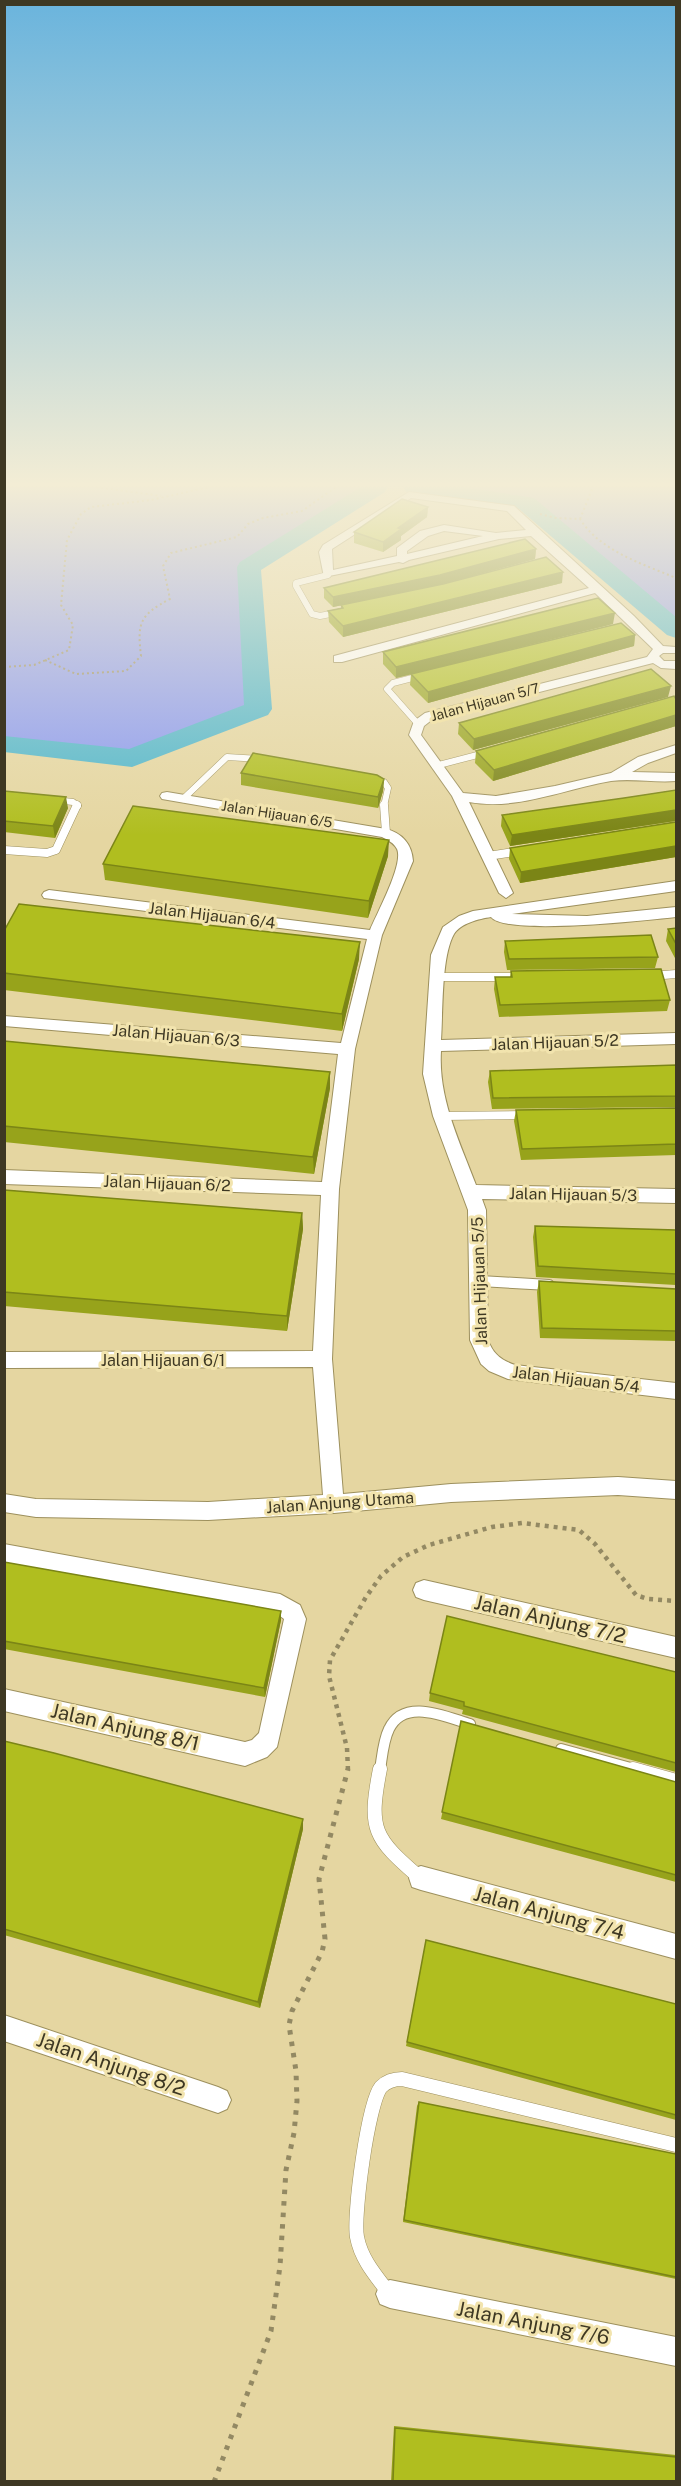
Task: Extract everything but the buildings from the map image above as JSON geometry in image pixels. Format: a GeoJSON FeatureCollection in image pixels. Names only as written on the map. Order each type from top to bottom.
{"type":"FeatureCollection","features":[{"type":"Feature","properties":{"kind":"street"},"geometry":{"type":"LineString","coordinates":[[338,659],[545,603]]}},
{"type":"Feature","properties":{"kind":"street"},"geometry":{"type":"LineString","coordinates":[[611,603],[657,654],[661,664],[675,667]]}},
{"type":"Feature","properties":{"kind":"street"},"geometry":{"type":"LineString","coordinates":[[657,654],[676,650]]}},
{"type":"Feature","properties":{"kind":"street","name":"Jalan Hijauan 5/7"},"geometry":{"type":"LineString","coordinates":[[506,893],[459,796],[435,766],[415,735],[418,724],[429,716],[657,654]]}},
{"type":"Feature","properties":{"kind":"street"},"geometry":{"type":"LineString","coordinates":[[616,776],[643,760],[676,749]]}},
{"type":"Feature","properties":{"kind":"street"},"geometry":{"type":"LineString","coordinates":[[459,796],[479,801],[491,800],[616,776],[659,779],[676,777]]}},
{"type":"Feature","properties":{"kind":"street","name":"Jalan Hijauan 6/5"},"geometry":{"type":"LineString","coordinates":[[167,796],[386,833]]}},
{"type":"Feature","properties":{"kind":"street"},"geometry":{"type":"LineString","coordinates":[[334,1504],[322,1359],[330,1189],[347,1049],[375,935],[406,861],[406,852],[399,839],[386,833]]}},
{"type":"Feature","properties":{"kind":"street"},"geometry":{"type":"LineString","coordinates":[[478,914],[520,920],[610,920],[676,912],[669,887]]}},
{"type":"Feature","properties":{"kind":"street","name":"Jalan Hijauan 5/5"},"geometry":{"type":"LineString","coordinates":[[482,1354],[479,1340],[480,1281],[477,1210],[441,1116],[430,1074],[439,956],[448,930],[464,919],[478,914],[669,887]]}},
{"type":"Feature","properties":{"kind":"street","name":"Jalan Hijauan 6/4"},"geometry":{"type":"LineString","coordinates":[[49,895],[375,935]]}},
{"type":"Feature","properties":{"kind":"street"},"geometry":{"type":"LineString","coordinates":[[602,896],[610,920]]}},
{"type":"Feature","properties":{"kind":"street","name":"Jalan Hijauan 6/3"},"geometry":{"type":"LineString","coordinates":[[4,1021],[347,1049]]}},
{"type":"Feature","properties":{"kind":"street","name":"Jalan Hijauan 5/2"},"geometry":{"type":"LineString","coordinates":[[433,1046],[676,1038]]}},
{"type":"Feature","properties":{"kind":"street","name":"Jalan Hijauan 6/2"},"geometry":{"type":"LineString","coordinates":[[4,1177],[330,1189]]}},
{"type":"Feature","properties":{"kind":"street","name":"Jalan Hijauan 5/3"},"geometry":{"type":"LineString","coordinates":[[470,1192],[676,1196]]}},
{"type":"Feature","properties":{"kind":"street","name":"Jalan Hijauan 5/4"},"geometry":{"type":"LineString","coordinates":[[482,1354],[493,1366],[515,1373],[676,1391]]}},
{"type":"Feature","properties":{"kind":"street","name":"Jalan Hijauan 6/1"},"geometry":{"type":"LineString","coordinates":[[4,1360],[322,1359]]}},
{"type":"Feature","properties":{"kind":"street","name":"Jalan Anjung Utama"},"geometry":{"type":"LineString","coordinates":[[4,1503],[36,1508],[208,1511],[334,1504],[451,1493],[618,1486],[676,1490]]}},
{"type":"Feature","properties":{"kind":"street","name":"Jalan Anjung 8/1"},"geometry":{"type":"LineString","coordinates":[[4,1554],[286,1607],[292,1612],[294,1626],[268,1739],[259,1749],[245,1754],[4,1700]]}},
{"type":"Feature","properties":{"kind":"street","name":"Jalan Anjung 7/2"},"geometry":{"type":"LineString","coordinates":[[424,1590],[676,1648]]}},
{"type":"Feature","properties":{"kind":"street","name":"Jalan Anjung 7/4"},"geometry":{"type":"LineString","coordinates":[[421,1878],[676,1947]]}},
{"type":"Feature","properties":{"kind":"street","name":"Jalan Anjung 8/2"},"geometry":{"type":"LineString","coordinates":[[4,2028],[218,2100]]}},
{"type":"Feature","properties":{"kind":"street","name":"Jalan Anjung 7/6"},"geometry":{"type":"LineString","coordinates":[[390,2294],[676,2352]]}},
{"type":"Feature","properties":{"kind":"lane"},"geometry":{"type":"LineString","coordinates":[[306,603],[312,614],[324,616],[348,610]]}},
{"type":"Feature","properties":{"kind":"lane"},"geometry":{"type":"LineString","coordinates":[[418,724],[387,689],[393,683],[426,675]]}},
{"type":"Feature","properties":{"kind":"lane"},"geometry":{"type":"LineString","coordinates":[[435,766],[493,750]]}},
{"type":"Feature","properties":{"kind":"lane"},"geometry":{"type":"LineString","coordinates":[[183,799],[227,757],[239,756],[274,762]]}},
{"type":"Feature","properties":{"kind":"lane"},"geometry":{"type":"LineString","coordinates":[[368,779],[384,782],[388,788],[383,809],[386,833]]}},
{"type":"Feature","properties":{"kind":"lane"},"geometry":{"type":"LineString","coordinates":[[4,850],[47,853],[59,847],[78,806],[69,801],[48,799]]}},
{"type":"Feature","properties":{"kind":"lane"},"geometry":{"type":"LineString","coordinates":[[488,856],[535,849]]}},
{"type":"Feature","properties":{"kind":"lane"},"geometry":{"type":"LineString","coordinates":[[644,976],[676,974]]}},
{"type":"Feature","properties":{"kind":"lane"},"geometry":{"type":"LineString","coordinates":[[438,977],[518,977]]}},
{"type":"Feature","properties":{"kind":"lane"},"geometry":{"type":"LineString","coordinates":[[441,1116],[535,1115]]}},
{"type":"Feature","properties":{"kind":"lane"},"geometry":{"type":"LineString","coordinates":[[480,1281],[561,1286]]}},
{"type":"Feature","properties":{"kind":"lane"},"geometry":{"type":"LineString","coordinates":[[421,1878],[384,1845],[375,1829],[374,1811],[388,1730],[392,1720],[410,1710],[420,1710],[487,1729]]}},
{"type":"Feature","properties":{"kind":"lane"},"geometry":{"type":"LineString","coordinates":[[554,1747],[676,1781]]}},
{"type":"Feature","properties":{"kind":"lane"},"geometry":{"type":"LineString","coordinates":[[390,2294],[363,2260],[355,2232],[374,2100],[384,2083],[393,2079],[402,2079],[676,2145]]}},
{"type":"Feature","properties":{"kind":"path"},"geometry":{"type":"LineString","coordinates":[[4,667],[34,665],[69,650],[73,625],[61,603]]}},
{"type":"Feature","properties":{"kind":"path"},"geometry":{"type":"LineString","coordinates":[[45,660],[76,674],[126,671],[141,656],[137,628],[146,612],[163,603]]}},
{"type":"Feature","properties":{"kind":"path"},"geometry":{"type":"LineString","coordinates":[[214,2481],[240,2418],[271,2331],[280,2266],[286,2170],[294,2133],[297,2101],[290,2025],[292,2011],[318,1964],[324,1946],[319,1880],[348,1771],[347,1748],[329,1676],[330,1660],[366,1597],[381,1576],[402,1557],[429,1545],[492,1527],[522,1523],[579,1530],[595,1544],[636,1595],[648,1599],[676,1601]]}},
{"type":"Feature","properties":{"kind":"shaded area"},"geometry":{"type":"Polygon","coordinates":[[[5,603],[251,603],[258,709],[132,758],[5,744],[5,603]]]}},
{"type":"Feature","properties":{"kind":"shaded area"},"geometry":{"type":"Polygon","coordinates":[[[644,603],[676,603],[676,630],[644,603]]]}},
{"type":"Feature","properties":{"kind":"waterway"},"geometry":{"type":"LineString","coordinates":[[4,744],[132,758],[258,709],[251,603]]}},
{"type":"Feature","properties":{"kind":"waterway"},"geometry":{"type":"LineString","coordinates":[[644,603],[676,630]]}}]}
